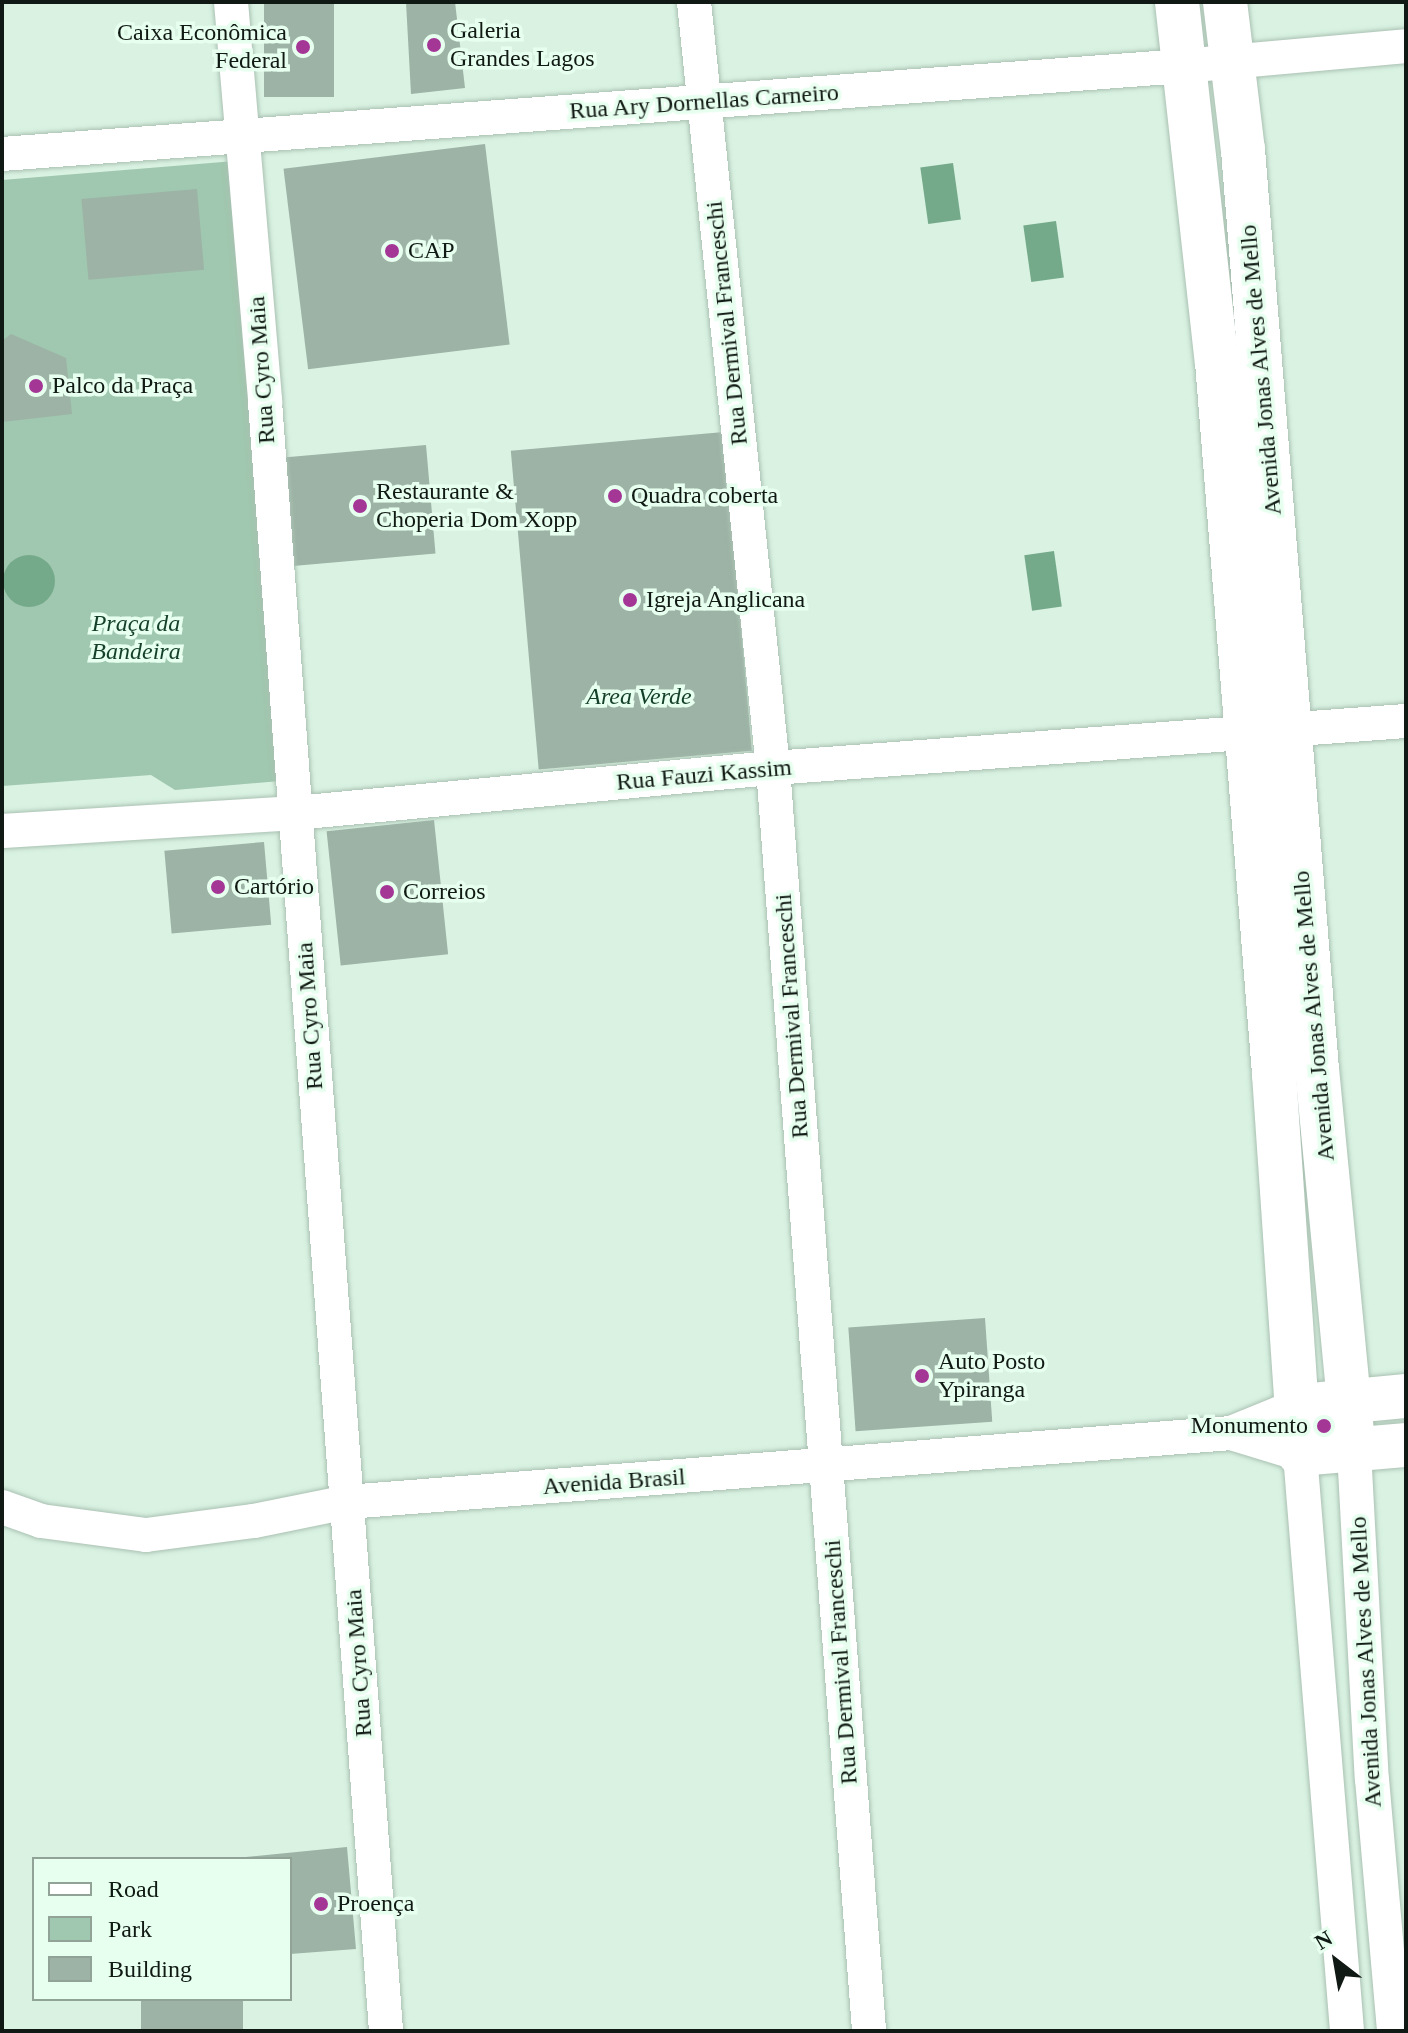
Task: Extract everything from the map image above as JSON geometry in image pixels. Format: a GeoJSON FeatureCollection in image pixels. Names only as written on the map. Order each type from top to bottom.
{"type":"FeatureCollection","features":[{"type":"Feature","properties":{"kind":"main road","name":"Avenida Jonas Alves de Mello"},"geometry":{"type":"LineString","coordinates":[[1177,2],[1217,362],[1248,734],[1300,1454]]}},
{"type":"Feature","properties":{"kind":"main road","name":"Avenida Jonas Alves de Mello"},"geometry":{"type":"LineString","coordinates":[[1225,2],[1233,59],[1291,731],[1317,1069],[1354,1451]]}},
{"type":"Feature","properties":{"kind":"main road","name":"Avenida Brasil"},"geometry":{"type":"LineString","coordinates":[[1297,1406],[1406,1396]]}},
{"type":"Feature","properties":{"kind":"main road","name":"Avenida Brasil"},"geometry":{"type":"LineString","coordinates":[[1300,1454],[1406,1445]]}},
{"type":"Feature","properties":{"kind":"street","name":"Rua Cyro Maia"},"geometry":{"type":"LineString","coordinates":[[231,2],[244,135],[386,2031]]}},
{"type":"Feature","properties":{"kind":"street","name":"Rua Dermival Franceschi"},"geometry":{"type":"LineString","coordinates":[[694,2],[773,768],[869,2031]]}},
{"type":"Feature","properties":{"kind":"street","name":"Rua Ary Dornellas Carneiro"},"geometry":{"type":"LineString","coordinates":[[2,154],[1183,66],[1233,59],[1406,46]]}},
{"type":"Feature","properties":{"kind":"street","name":"Rua Fauzi Kassim"},"geometry":{"type":"LineString","coordinates":[[2,831],[295,813],[773,768],[1406,721]]}},
{"type":"Feature","properties":{"kind":"street","name":"Avenida Brasil"},"geometry":{"type":"LineString","coordinates":[[2,1507],[78,1528],[146,1535],[228,1525],[347,1502],[1231,1433],[1297,1406]]}},
{"type":"Feature","properties":{"kind":"street","name":"Avenida Brasil"},"geometry":{"type":"LineString","coordinates":[[1231,1433],[1300,1454]]}},
{"type":"Feature","properties":{"kind":"street","name":"Avenida Jonas Alves de Mello"},"geometry":{"type":"LineString","coordinates":[[1354,1451],[1372,1779],[1394,2031]]}},
{"type":"Feature","properties":{"kind":"street","name":"Avenida Jonas Alves de Mello"},"geometry":{"type":"LineString","coordinates":[[1300,1454],[1347,2031]]}},
{"type":"Feature","properties":{"kind":"green space","name":"Praça da Bandeira"},"geometry":{"type":"Polygon","coordinates":[[[235,161],[280,781],[175,790],[151,775],[2,786],[2,180],[235,161]]]}},
{"type":"Feature","properties":{"kind":"shaded area"},"geometry":{"type":"Polygon","coordinates":[[[953,163],[961,219],[928,224],[920,168],[953,163]]]}},
{"type":"Feature","properties":{"kind":"shaded area"},"geometry":{"type":"Polygon","coordinates":[[[1056,221],[1064,277],[1031,282],[1023,226],[1056,221]]]}},
{"type":"Feature","properties":{"kind":"shaded area"},"geometry":{"type":"Polygon","coordinates":[[[1054,551],[1062,606],[1032,611],[1024,555],[1054,551]]]}},
{"type":"Feature","properties":{"kind":"shaded area"},"geometry":{"type":"Polygon","coordinates":[[[29,555],[48,562],[55,581],[48,600],[29,607],[10,600],[3,581],[10,562],[29,555]]]}},
{"type":"Feature","properties":{"kind":"building","name":"Caixa Econômica Federal"},"geometry":{"type":"Polygon","coordinates":[[[264,2],[334,2],[334,97],[264,97],[264,2]]]}},
{"type":"Feature","properties":{"kind":"building","name":"Galeria Grandes Lagos"},"geometry":{"type":"Polygon","coordinates":[[[406,2],[455,2],[465,88],[411,94],[406,2]]]}},
{"type":"Feature","properties":{"kind":"building","name":"CAP"},"geometry":{"type":"Polygon","coordinates":[[[485,144],[510,344],[308,369],[284,169],[485,144]]]}},
{"type":"Feature","properties":{"kind":"building"},"geometry":{"type":"Polygon","coordinates":[[[197,189],[204,270],[89,280],[81,199],[197,189]]]}},
{"type":"Feature","properties":{"kind":"building","name":"Palco da Praça"},"geometry":{"type":"Polygon","coordinates":[[[11,334],[66,358],[72,414],[2,422],[2,341],[11,334]]]}},
{"type":"Feature","properties":{"kind":"building","name":"Igreja Anglicana"},"geometry":{"type":"Polygon","coordinates":[[[724,432],[752,751],[539,769],[511,451],[724,432]]]}},
{"type":"Feature","properties":{"kind":"building","name":"Restaurante & Choperia Dom Xopp"},"geometry":{"type":"Polygon","coordinates":[[[426,445],[435,554],[293,566],[284,457],[426,445]]]}},
{"type":"Feature","properties":{"kind":"building","name":"Correios"},"geometry":{"type":"Polygon","coordinates":[[[434,820],[448,954],[341,966],[327,831],[434,820]]]}},
{"type":"Feature","properties":{"kind":"building","name":"Cartório"},"geometry":{"type":"Polygon","coordinates":[[[264,842],[271,925],[172,933],[164,851],[264,842]]]}},
{"type":"Feature","properties":{"kind":"building","name":"Auto Posto Ypiranga"},"geometry":{"type":"Polygon","coordinates":[[[985,1318],[992,1422],[856,1431],[848,1328],[985,1318]]]}},
{"type":"Feature","properties":{"kind":"building","name":"Proença"},"geometry":{"type":"Polygon","coordinates":[[[347,1847],[356,1949],[292,1954],[292,1857],[246,1857],[347,1847]]]}},
{"type":"Feature","properties":{"kind":"building"},"geometry":{"type":"Polygon","coordinates":[[[141,2001],[243,2001],[243,2031],[141,2031],[141,2001]]]}},
{"type":"Feature","properties":{"kind":"place","name":"Galeria Grandes Lagos"},"geometry":{"type":"Point","coordinates":[434,45]}},
{"type":"Feature","properties":{"kind":"place","name":"Caixa Econômica Federal"},"geometry":{"type":"Point","coordinates":[303,47]}},
{"type":"Feature","properties":{"kind":"place","name":"CAP"},"geometry":{"type":"Point","coordinates":[392,251]}},
{"type":"Feature","properties":{"kind":"place","name":"Palco da Praça"},"geometry":{"type":"Point","coordinates":[36,386]}},
{"type":"Feature","properties":{"kind":"place","name":"Quadra coberta"},"geometry":{"type":"Point","coordinates":[615,496]}},
{"type":"Feature","properties":{"kind":"place","name":"Restaurante & Choperia Dom Xopp"},"geometry":{"type":"Point","coordinates":[360,506]}},
{"type":"Feature","properties":{"kind":"place","name":"Igreja Anglicana"},"geometry":{"type":"Point","coordinates":[630,600]}},
{"type":"Feature","properties":{"kind":"place","name":"Cartório"},"geometry":{"type":"Point","coordinates":[218,887]}},
{"type":"Feature","properties":{"kind":"place","name":"Correios"},"geometry":{"type":"Point","coordinates":[387,892]}},
{"type":"Feature","properties":{"kind":"place","name":"Auto Posto Ypiranga"},"geometry":{"type":"Point","coordinates":[922,1376]}},
{"type":"Feature","properties":{"kind":"place","name":"Monumento"},"geometry":{"type":"Point","coordinates":[1324,1426]}},
{"type":"Feature","properties":{"kind":"place","name":"Proença"},"geometry":{"type":"Point","coordinates":[321,1904]}},
{"type":"Feature","properties":{"kind":"park label","name":"Area Verde"},"geometry":{"type":"Point","coordinates":[639,697]}}]}
